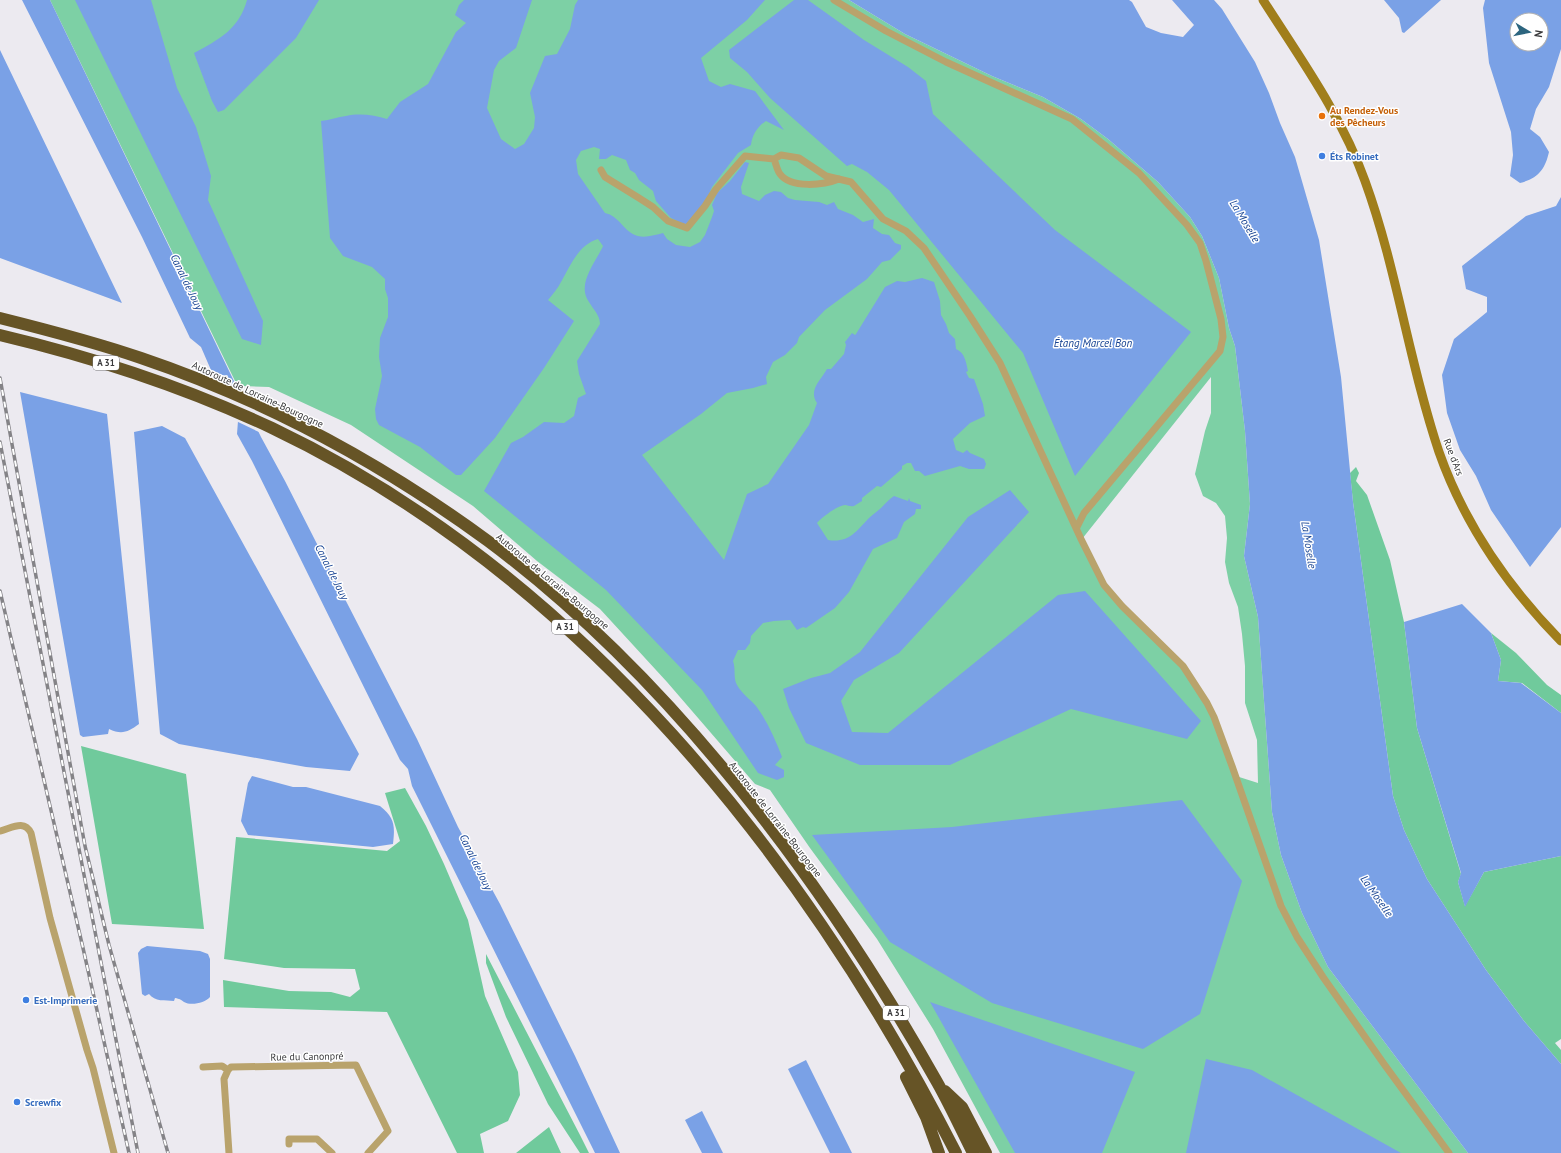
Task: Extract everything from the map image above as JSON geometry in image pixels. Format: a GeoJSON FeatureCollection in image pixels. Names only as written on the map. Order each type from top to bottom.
{"type":"FeatureCollection","features":[{"type":"Feature","properties":{"kind":"highway","name":"Autoroute de Lorraine-Bourgogne"},"geometry":{"type":"LineString","coordinates":[[0,318],[72,336],[118,350],[199,379],[311,431],[375,466],[489,542],[574,613],[638,675],[691,732],[746,797],[783,845],[858,953],[938,1084],[973,1153]]}},
{"type":"Feature","properties":{"kind":"highway","name":"A 31"},"geometry":{"type":"LineString","coordinates":[[0,335],[115,366],[209,401],[274,429],[368,480],[455,537],[531,597],[602,662],[646,706],[725,797],[797,892],[846,963],[927,1098],[956,1153]]}},
{"type":"Feature","properties":{"kind":"highway"},"geometry":{"type":"LineString","coordinates":[[867,997],[926,1117],[939,1153]]}},
{"type":"Feature","properties":{"kind":"highway"},"geometry":{"type":"LineString","coordinates":[[938,1084],[962,1107],[986,1153]]}},
{"type":"Feature","properties":{"kind":"main road","name":"Rue d'Ars"},"geometry":{"type":"LineString","coordinates":[[1263,0],[1342,127],[1364,179],[1373,203],[1425,406],[1440,453],[1460,501],[1480,538],[1506,578],[1530,608],[1561,641]]}},
{"type":"Feature","properties":{"kind":"street"},"geometry":{"type":"LineString","coordinates":[[834,0],[886,31],[946,62],[1072,119],[1139,173],[1187,225],[1200,243],[1221,319],[1223,338],[1220,351],[1084,513],[1077,527]]}},
{"type":"Feature","properties":{"kind":"street"},"geometry":{"type":"LineString","coordinates":[[601,170],[605,177],[653,207],[668,221],[686,228],[744,156],[774,159],[781,155],[799,158],[826,176],[850,182],[883,219],[906,231],[924,248],[1000,363],[1077,527],[1081,539],[1104,585],[1122,606],[1183,666],[1207,703],[1214,717],[1232,766],[1281,906],[1297,937],[1384,1064],[1449,1153]]}},
{"type":"Feature","properties":{"kind":"street"},"geometry":{"type":"LineString","coordinates":[[774,159],[779,173],[785,180],[815,184],[829,183],[839,179]]}},
{"type":"Feature","properties":{"kind":"street"},"geometry":{"type":"LineString","coordinates":[[0,831],[24,825],[28,827],[31,833],[50,918],[87,1050],[94,1068],[114,1153]]}},
{"type":"Feature","properties":{"kind":"street","name":"Rue du Canonpré"},"geometry":{"type":"LineString","coordinates":[[203,1067],[222,1066],[228,1070],[231,1067],[236,1066],[356,1065],[388,1131],[368,1153]]}},
{"type":"Feature","properties":{"kind":"street"},"geometry":{"type":"LineString","coordinates":[[228,1070],[224,1079],[229,1153]]}},
{"type":"Feature","properties":{"kind":"street"},"geometry":{"type":"LineString","coordinates":[[289,1144],[289,1140],[316,1139],[332,1153]]}},
{"type":"Feature","properties":{"kind":"green space"},"geometry":{"type":"Polygon","coordinates":[[[50,0],[849,0],[905,34],[992,76],[1043,97],[1081,119],[1108,139],[1158,182],[1190,217],[1202,236],[1219,278],[1229,328],[1235,346],[1245,431],[1250,504],[1244,556],[1258,617],[1272,812],[1281,855],[1302,913],[1328,967],[1468,1153],[1000,1153],[933,1029],[877,939],[810,848],[770,790],[755,784],[667,682],[600,609],[537,561],[473,506],[351,425],[269,387],[243,386],[236,383],[50,0]],[[1211,377],[1082,539],[1104,585],[1183,666],[1207,703],[1236,776],[1258,783],[1257,740],[1245,703],[1245,666],[1238,607],[1229,583],[1225,562],[1227,538],[1225,516],[1216,503],[1203,496],[1195,474],[1205,431],[1211,413],[1211,377]]]}},
{"type":"Feature","properties":{"kind":"green space"},"geometry":{"type":"Polygon","coordinates":[[[1356,467],[1359,473],[1356,481],[1367,495],[1390,560],[1404,622],[1417,728],[1461,874],[1458,882],[1465,906],[1484,872],[1561,856],[1561,1039],[1555,1043],[1561,1050],[1561,1064],[1524,1021],[1486,970],[1427,879],[1404,830],[1393,796],[1353,502],[1350,473],[1356,467]]]}},
{"type":"Feature","properties":{"kind":"green space"},"geometry":{"type":"Polygon","coordinates":[[[1491,633],[1516,653],[1547,685],[1561,695],[1561,713],[1522,683],[1498,681],[1501,660],[1491,633]]]}},
{"type":"Feature","properties":{"kind":"green space"},"geometry":{"type":"Polygon","coordinates":[[[81,746],[186,774],[204,929],[112,924],[81,746]]]}},
{"type":"Feature","properties":{"kind":"green space"},"geometry":{"type":"Polygon","coordinates":[[[405,788],[426,826],[468,920],[485,996],[518,1072],[520,1095],[508,1121],[480,1134],[484,1153],[457,1153],[387,1012],[224,1007],[223,980],[289,991],[331,992],[350,997],[360,989],[355,969],[284,968],[224,959],[236,837],[387,851],[400,841],[385,793],[405,788]]]}},
{"type":"Feature","properties":{"kind":"green space"},"geometry":{"type":"Polygon","coordinates":[[[486,954],[589,1153],[580,1153],[548,1104],[506,1017],[486,963],[486,954]]]}},
{"type":"Feature","properties":{"kind":"green space"},"geometry":{"type":"Polygon","coordinates":[[[549,1127],[561,1153],[516,1153],[549,1127]]]}},
{"type":"Feature","properties":{"kind":"water","name":"Canal de Jouy"},"geometry":{"type":"Polygon","coordinates":[[[22,0],[50,0],[261,437],[417,739],[458,827],[500,904],[575,1056],[620,1153],[595,1153],[412,786],[408,769],[400,760],[252,461],[237,434],[238,421],[214,377],[201,347],[190,338],[142,237],[22,0]]]}},
{"type":"Feature","properties":{"kind":"water"},"geometry":{"type":"Polygon","coordinates":[[[75,0],[151,0],[177,88],[196,127],[211,176],[208,200],[263,321],[261,345],[242,339],[75,0]]]}},
{"type":"Feature","properties":{"kind":"water"},"geometry":{"type":"Polygon","coordinates":[[[247,0],[319,0],[296,38],[224,110],[218,112],[212,101],[194,53],[220,38],[234,26],[239,19],[247,0]]]}},
{"type":"Feature","properties":{"kind":"water"},"geometry":{"type":"Polygon","coordinates":[[[464,0],[532,0],[516,48],[499,61],[494,70],[487,108],[501,139],[515,149],[524,144],[534,128],[535,117],[530,93],[545,56],[557,54],[570,29],[575,5],[578,0],[765,0],[747,20],[701,58],[709,81],[721,87],[730,84],[755,91],[784,130],[766,121],[760,125],[754,134],[751,145],[738,153],[712,187],[705,204],[687,226],[671,218],[656,201],[653,191],[639,180],[635,173],[630,170],[626,160],[612,155],[606,159],[599,159],[600,149],[594,147],[581,151],[576,160],[578,174],[605,213],[614,217],[631,233],[642,237],[663,233],[667,239],[676,245],[690,247],[700,242],[705,235],[712,217],[714,211],[712,205],[717,193],[730,181],[745,162],[749,163],[741,187],[742,194],[759,201],[765,195],[774,191],[781,192],[788,198],[795,200],[819,202],[827,205],[834,202],[838,209],[853,215],[863,222],[874,219],[873,228],[882,234],[889,235],[895,243],[901,245],[901,249],[890,260],[882,262],[867,279],[825,310],[799,337],[797,343],[785,355],[773,362],[766,377],[767,384],[727,393],[701,414],[642,455],[724,560],[747,494],[768,484],[809,425],[817,403],[814,394],[816,385],[827,369],[831,369],[844,354],[846,345],[845,342],[852,333],[855,335],[856,334],[885,287],[897,281],[905,282],[922,278],[934,282],[940,301],[941,315],[949,333],[955,339],[956,349],[965,358],[968,371],[966,372],[969,378],[974,379],[983,404],[985,416],[970,423],[953,439],[956,450],[963,453],[967,450],[970,453],[984,459],[986,464],[984,469],[969,469],[960,466],[925,476],[919,471],[915,471],[911,463],[907,463],[881,487],[877,486],[862,498],[862,501],[854,506],[845,505],[834,509],[817,523],[828,540],[835,541],[851,536],[855,533],[894,496],[908,501],[909,498],[910,501],[921,505],[921,509],[916,509],[915,514],[904,522],[897,538],[873,549],[849,592],[835,608],[806,628],[803,627],[797,630],[790,620],[763,623],[751,636],[750,643],[745,650],[738,650],[733,661],[737,685],[756,706],[764,718],[782,757],[775,765],[784,770],[784,777],[777,780],[758,773],[702,690],[606,590],[484,491],[511,443],[523,437],[544,422],[564,423],[574,416],[578,398],[586,394],[579,374],[577,361],[600,324],[598,315],[586,295],[585,288],[588,273],[603,246],[598,239],[585,246],[580,251],[548,300],[574,321],[544,368],[495,438],[461,475],[456,475],[420,447],[379,425],[376,419],[375,409],[382,376],[379,357],[380,338],[388,317],[388,298],[385,289],[385,279],[372,267],[343,256],[330,238],[321,121],[343,116],[356,115],[387,119],[400,102],[428,84],[456,32],[466,23],[455,15],[459,5],[464,0]]]}},
{"type":"Feature","properties":{"kind":"water","name":"Étang Marcel Bon"},"geometry":{"type":"Polygon","coordinates":[[[794,0],[808,0],[864,40],[908,67],[926,81],[933,114],[1055,230],[1191,332],[1075,476],[1023,353],[889,190],[867,172],[852,164],[847,166],[770,98],[747,72],[730,58],[729,50],[794,0]]]}},
{"type":"Feature","properties":{"kind":"water","name":"La Moselle"},"geometry":{"type":"Polygon","coordinates":[[[849,0],[1129,0],[1132,2],[1146,27],[1161,33],[1183,37],[1194,25],[1172,0],[1214,0],[1222,9],[1255,62],[1295,157],[1319,240],[1341,377],[1353,502],[1393,796],[1404,830],[1427,879],[1486,970],[1524,1021],[1561,1064],[1561,1153],[1468,1153],[1328,967],[1302,913],[1281,855],[1272,812],[1258,617],[1244,556],[1250,504],[1245,431],[1235,346],[1229,328],[1219,278],[1202,236],[1190,217],[1158,182],[1108,139],[1081,119],[1043,97],[992,76],[905,34],[849,0]]]}},
{"type":"Feature","properties":{"kind":"water"},"geometry":{"type":"Polygon","coordinates":[[[1384,0],[1441,0],[1404,33],[1402,32],[1399,18],[1384,0]]]}},
{"type":"Feature","properties":{"kind":"water"},"geometry":{"type":"Polygon","coordinates":[[[1485,0],[1561,0],[1561,49],[1549,87],[1536,109],[1530,129],[1540,137],[1549,152],[1540,172],[1527,181],[1520,183],[1510,176],[1513,155],[1511,132],[1489,63],[1483,8],[1485,0]]]}},
{"type":"Feature","properties":{"kind":"water"},"geometry":{"type":"Polygon","coordinates":[[[0,50],[122,303],[0,258],[0,50]]]}},
{"type":"Feature","properties":{"kind":"water"},"geometry":{"type":"Polygon","coordinates":[[[1561,197],[1561,527],[1530,567],[1491,510],[1476,476],[1460,450],[1447,413],[1442,375],[1454,339],[1487,312],[1487,297],[1466,289],[1462,266],[1526,216],[1556,206],[1561,197]]]}},
{"type":"Feature","properties":{"kind":"water"},"geometry":{"type":"Polygon","coordinates":[[[20,392],[107,414],[139,724],[125,732],[118,732],[109,729],[108,734],[83,737],[80,735],[20,392]]]}},
{"type":"Feature","properties":{"kind":"water"},"geometry":{"type":"Polygon","coordinates":[[[162,426],[185,438],[359,754],[350,771],[306,767],[179,744],[160,734],[134,432],[162,426]]]}},
{"type":"Feature","properties":{"kind":"water"},"geometry":{"type":"Polygon","coordinates":[[[1010,490],[1029,512],[899,653],[854,680],[841,701],[852,732],[888,733],[1058,595],[1085,591],[1201,721],[1187,739],[1071,709],[950,765],[860,765],[806,743],[789,708],[783,689],[811,678],[830,673],[860,652],[968,517],[1010,490]]]}},
{"type":"Feature","properties":{"kind":"water"},"geometry":{"type":"Polygon","coordinates":[[[1462,604],[1491,633],[1501,660],[1498,681],[1521,683],[1561,713],[1561,856],[1484,872],[1465,907],[1458,882],[1461,873],[1417,728],[1404,622],[1462,604]]]}},
{"type":"Feature","properties":{"kind":"water"},"geometry":{"type":"Polygon","coordinates":[[[252,776],[293,787],[306,787],[380,806],[389,814],[393,823],[393,844],[373,847],[248,835],[241,821],[248,783],[252,776]]]}},
{"type":"Feature","properties":{"kind":"water"},"geometry":{"type":"Polygon","coordinates":[[[1182,800],[1242,881],[1200,1014],[1143,1049],[992,1003],[890,942],[812,835],[952,827],[1182,800]]]}},
{"type":"Feature","properties":{"kind":"water"},"geometry":{"type":"Polygon","coordinates":[[[147,946],[200,951],[208,954],[210,959],[210,997],[201,1002],[190,1004],[180,999],[175,998],[174,1001],[160,1000],[151,997],[149,994],[145,996],[142,994],[138,953],[141,949],[147,946]]]}},
{"type":"Feature","properties":{"kind":"water"},"geometry":{"type":"Polygon","coordinates":[[[930,1002],[1135,1072],[1102,1153],[1015,1153],[930,1002]]]}},
{"type":"Feature","properties":{"kind":"water"},"geometry":{"type":"Polygon","coordinates":[[[1206,1059],[1252,1070],[1401,1153],[1186,1153],[1206,1059]]]}},
{"type":"Feature","properties":{"kind":"water"},"geometry":{"type":"Polygon","coordinates":[[[806,1060],[852,1153],[830,1153],[788,1069],[806,1060]]]}},
{"type":"Feature","properties":{"kind":"water"},"geometry":{"type":"Polygon","coordinates":[[[702,1111],[723,1153],[702,1153],[685,1120],[702,1111]]]}},
{"type":"Feature","properties":{"kind":"pier"},"geometry":{"type":"Polygon","coordinates":[[[211,374],[240,387],[261,433],[236,421],[211,374]]]}},
{"type":"Feature","properties":{"kind":"railway"},"geometry":{"type":"LineString","coordinates":[[0,378],[85,846],[109,945],[168,1153]]}},
{"type":"Feature","properties":{"kind":"railway"},"geometry":{"type":"LineString","coordinates":[[0,442],[138,1153]]}},
{"type":"Feature","properties":{"kind":"railway"},"geometry":{"type":"LineString","coordinates":[[0,591],[129,1153]]}},
{"type":"Feature","properties":{"kind":"place","name":"Au Rendez-Vous des Pêcheurs"},"geometry":{"type":"Point","coordinates":[1322,116]}},
{"type":"Feature","properties":{"kind":"place","name":"Éts Robinet"},"geometry":{"type":"Point","coordinates":[1322,156]}},
{"type":"Feature","properties":{"kind":"place","name":"Est-Imprimerie"},"geometry":{"type":"Point","coordinates":[26,1000]}},
{"type":"Feature","properties":{"kind":"place","name":"Screwfix"},"geometry":{"type":"Point","coordinates":[17,1102]}}]}
